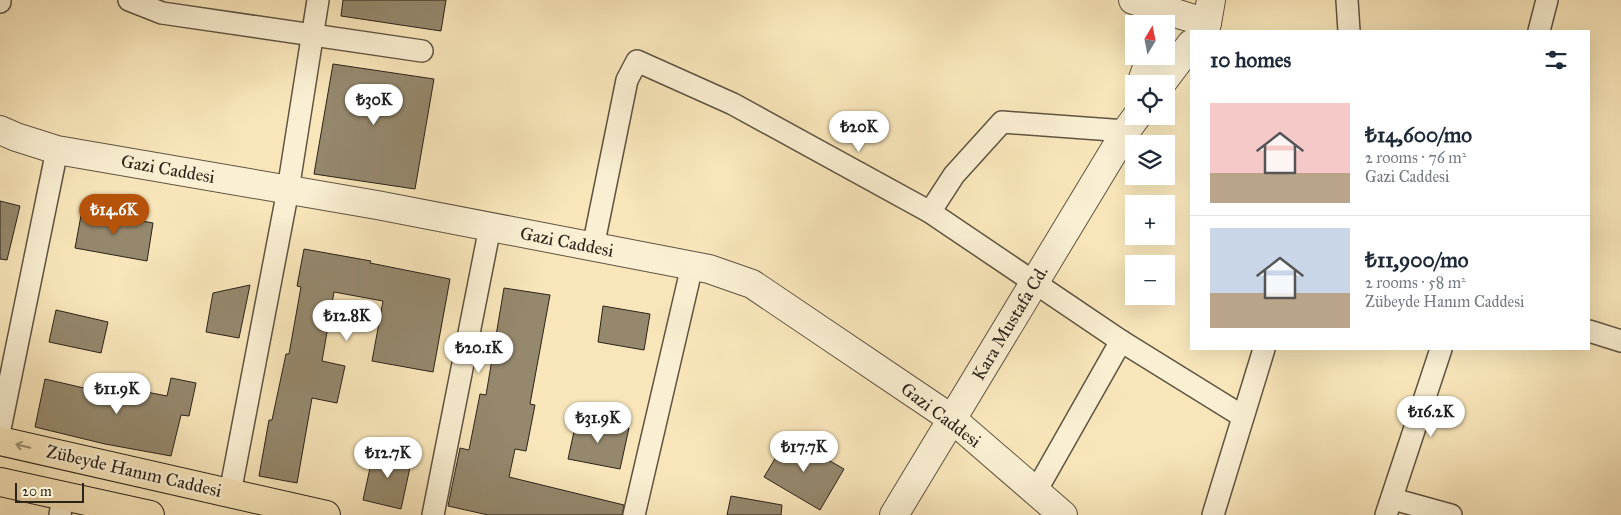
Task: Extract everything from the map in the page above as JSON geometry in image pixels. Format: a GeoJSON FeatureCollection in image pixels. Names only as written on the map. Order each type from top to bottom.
{"type":"FeatureCollection","features":[{"type":"Feature","properties":{"kind":"main road","name":"Zübeyde Hanım Caddesi"},"geometry":{"type":"LineString","coordinates":[[0,441],[326,515]]}},
{"type":"Feature","properties":{"kind":"main road"},"geometry":{"type":"LineString","coordinates":[[0,482],[62,506],[150,515]]}},
{"type":"Feature","properties":{"kind":"street"},"geometry":{"type":"LineString","coordinates":[[129,0],[162,13],[312,33],[422,51]]}},
{"type":"Feature","properties":{"kind":"street"},"geometry":{"type":"LineString","coordinates":[[230,493],[288,190],[318,0]]}},
{"type":"Feature","properties":{"kind":"street"},"geometry":{"type":"LineString","coordinates":[[1133,0],[1203,25]]}},
{"type":"Feature","properties":{"kind":"street"},"geometry":{"type":"LineString","coordinates":[[1347,0],[1349,30]]}},
{"type":"Feature","properties":{"kind":"street"},"geometry":{"type":"LineString","coordinates":[[1539,30],[1547,0]]}},
{"type":"Feature","properties":{"kind":"street"},"geometry":{"type":"LineString","coordinates":[[1167,75],[1190,43]]}},
{"type":"Feature","properties":{"kind":"street"},"geometry":{"type":"LineString","coordinates":[[593,247],[627,80],[637,61],[733,104],[930,212],[1121,341],[1242,416]]}},
{"type":"Feature","properties":{"kind":"street"},"geometry":{"type":"LineString","coordinates":[[930,212],[954,174],[1002,122],[1125,118]]}},
{"type":"Feature","properties":{"kind":"street","name":"Kara Mustafa Cd."},"geometry":{"type":"LineString","coordinates":[[894,515],[1128,125]]}},
{"type":"Feature","properties":{"kind":"street","name":"Gazi Caddesi"},"geometry":{"type":"LineString","coordinates":[[0,130],[57,150],[288,190],[710,269],[752,284],[952,419],[1064,515]]}},
{"type":"Feature","properties":{"kind":"street"},"geometry":{"type":"LineString","coordinates":[[0,429],[57,150]]}},
{"type":"Feature","properties":{"kind":"street"},"geometry":{"type":"LineString","coordinates":[[433,515],[490,227]]}},
{"type":"Feature","properties":{"kind":"street"},"geometry":{"type":"LineString","coordinates":[[634,515],[692,266]]}},
{"type":"Feature","properties":{"kind":"street"},"geometry":{"type":"LineString","coordinates":[[1590,331],[1621,341]]}},
{"type":"Feature","properties":{"kind":"street"},"geometry":{"type":"LineString","coordinates":[[1036,491],[1121,341]]}},
{"type":"Feature","properties":{"kind":"street"},"geometry":{"type":"LineString","coordinates":[[1213,515],[1264,350]]}},
{"type":"Feature","properties":{"kind":"street"},"geometry":{"type":"LineString","coordinates":[[1441,350],[1389,507],[1451,515]]}},
{"type":"Feature","properties":{"kind":"building"},"geometry":{"type":"Polygon","coordinates":[[[343,0],[446,0],[441,31],[341,16],[343,0]]]}},
{"type":"Feature","properties":{"kind":"building"},"geometry":{"type":"Polygon","coordinates":[[[333,64],[434,79],[415,189],[314,174],[333,64]]]}},
{"type":"Feature","properties":{"kind":"building"},"geometry":{"type":"Polygon","coordinates":[[[0,201],[20,206],[7,260],[0,259],[0,201]]]}},
{"type":"Feature","properties":{"kind":"building"},"geometry":{"type":"Polygon","coordinates":[[[82,210],[153,223],[147,261],[75,248],[82,210]]]}},
{"type":"Feature","properties":{"kind":"building"},"geometry":{"type":"Polygon","coordinates":[[[304,249],[371,261],[370,263],[450,279],[433,372],[372,361],[383,301],[334,292],[322,361],[345,366],[337,403],[312,398],[297,483],[259,476],[269,420],[272,420],[286,354],[289,354],[301,287],[297,286],[304,249]]]}},
{"type":"Feature","properties":{"kind":"building"},"geometry":{"type":"Polygon","coordinates":[[[250,285],[239,338],[206,332],[213,293],[250,285]]]}},
{"type":"Feature","properties":{"kind":"building"},"geometry":{"type":"Polygon","coordinates":[[[504,288],[550,295],[530,404],[535,405],[526,451],[515,449],[509,477],[624,505],[622,515],[488,515],[448,506],[460,448],[469,450],[480,394],[486,395],[504,288]]]}},
{"type":"Feature","properties":{"kind":"building"},"geometry":{"type":"Polygon","coordinates":[[[603,306],[650,314],[644,350],[598,342],[603,306]]]}},
{"type":"Feature","properties":{"kind":"building"},"geometry":{"type":"Polygon","coordinates":[[[56,310],[108,322],[101,353],[49,342],[56,310]]]}},
{"type":"Feature","properties":{"kind":"building"},"geometry":{"type":"Polygon","coordinates":[[[171,378],[196,383],[189,416],[181,415],[171,456],[105,444],[35,427],[45,379],[114,395],[116,386],[167,396],[171,378]]]}},
{"type":"Feature","properties":{"kind":"building"},"geometry":{"type":"Polygon","coordinates":[[[577,418],[629,428],[620,469],[568,459],[577,418]]]}},
{"type":"Feature","properties":{"kind":"building"},"geometry":{"type":"Polygon","coordinates":[[[788,437],[844,469],[820,510],[764,477],[788,437]]]}},
{"type":"Feature","properties":{"kind":"building"},"geometry":{"type":"Polygon","coordinates":[[[374,450],[412,458],[401,509],[363,500],[374,450]]]}},
{"type":"Feature","properties":{"kind":"building"},"geometry":{"type":"Polygon","coordinates":[[[731,496],[782,505],[781,515],[727,515],[731,496]]]}}]}
